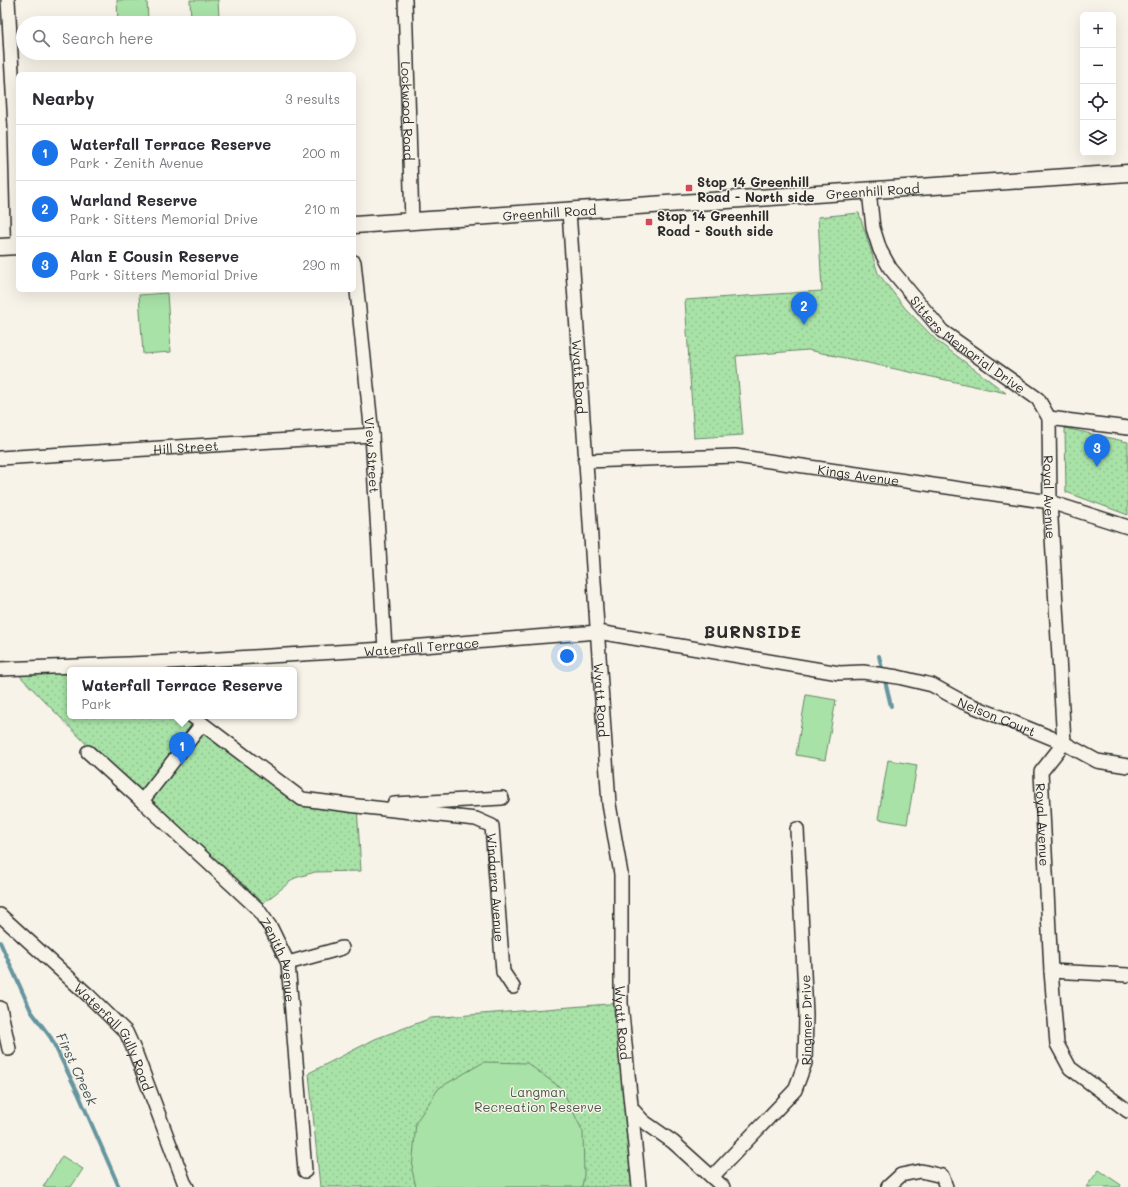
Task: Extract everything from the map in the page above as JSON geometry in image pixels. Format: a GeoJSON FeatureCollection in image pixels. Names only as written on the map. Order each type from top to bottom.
{"type":"FeatureCollection","features":[{"type":"Feature","properties":{"kind":"main road","name":"Greenhill Road"},"geometry":{"type":"LineString","coordinates":[[356,225],[1128,173]]}},
{"type":"Feature","properties":{"kind":"main road"},"geometry":{"type":"LineString","coordinates":[[0,247],[16,246]]}},
{"type":"Feature","properties":{"kind":"street"},"geometry":{"type":"LineString","coordinates":[[8,0],[6,68],[15,127],[16,167]]}},
{"type":"Feature","properties":{"kind":"street","name":"Lockwood Road"},"geometry":{"type":"LineString","coordinates":[[404,0],[412,222]]}},
{"type":"Feature","properties":{"kind":"street","name":"Sitters Memorial Drive"},"geometry":{"type":"LineString","coordinates":[[869,191],[874,228],[880,250],[890,268],[942,331],[1038,399],[1049,418]]}},
{"type":"Feature","properties":{"kind":"street","name":"Wyatt Road"},"geometry":{"type":"LineString","coordinates":[[569,211],[585,461],[610,804],[621,874],[621,1003],[639,1187]]}},
{"type":"Feature","properties":{"kind":"street","name":"View Street"},"geometry":{"type":"LineString","coordinates":[[356,281],[372,435],[385,649]]}},
{"type":"Feature","properties":{"kind":"street"},"geometry":{"type":"LineString","coordinates":[[1049,418],[1128,428]]}},
{"type":"Feature","properties":{"kind":"street","name":"Royal Avenue"},"geometry":{"type":"LineString","coordinates":[[1049,418],[1050,502],[1064,743],[1041,772],[1051,971],[1057,1044],[1070,1068],[1128,1111]]}},
{"type":"Feature","properties":{"kind":"street","name":"Hill Street"},"geometry":{"type":"LineString","coordinates":[[0,458],[372,435]]}},
{"type":"Feature","properties":{"kind":"street","name":"Kings Avenue"},"geometry":{"type":"LineString","coordinates":[[585,461],[735,456],[1050,502],[1128,527]]}},
{"type":"Feature","properties":{"kind":"street","name":"Waterfall Terrace"},"geometry":{"type":"LineString","coordinates":[[77,667],[154,666],[598,632],[839,673],[863,672],[893,676]]}},
{"type":"Feature","properties":{"kind":"street","name":"Waterfall Terrace"},"geometry":{"type":"LineString","coordinates":[[0,668],[67,667]]}},
{"type":"Feature","properties":{"kind":"street","name":"Nelson Court"},"geometry":{"type":"LineString","coordinates":[[893,676],[932,685],[963,702],[1064,743],[1097,761],[1128,766]]}},
{"type":"Feature","properties":{"kind":"street"},"geometry":{"type":"LineString","coordinates":[[142,801],[197,720]]}},
{"type":"Feature","properties":{"kind":"street","name":"Windarra Avenue"},"geometry":{"type":"LineString","coordinates":[[197,720],[302,799],[476,819],[492,826],[503,972],[513,987]]}},
{"type":"Feature","properties":{"kind":"street","name":"Zenith Avenue"},"geometry":{"type":"LineString","coordinates":[[88,752],[256,908],[271,928],[288,963],[305,1171]]}},
{"type":"Feature","properties":{"kind":"street","name":"Windarra Avenue"},"geometry":{"type":"LineString","coordinates":[[357,806],[502,798]]}},
{"type":"Feature","properties":{"kind":"street","name":"Ringmer Drive"},"geometry":{"type":"LineString","coordinates":[[712,1177],[795,1090],[804,1063],[806,1014],[797,829]]}},
{"type":"Feature","properties":{"kind":"street","name":"Waterfall Gully Road"},"geometry":{"type":"LineString","coordinates":[[0,917],[88,995],[126,1032],[136,1054],[187,1187]]}},
{"type":"Feature","properties":{"kind":"street"},"geometry":{"type":"LineString","coordinates":[[288,963],[342,948]]}},
{"type":"Feature","properties":{"kind":"street"},"geometry":{"type":"LineString","coordinates":[[1051,971],[1128,975]]}},
{"type":"Feature","properties":{"kind":"street"},"geometry":{"type":"LineString","coordinates":[[0,1008],[9,1049]]}},
{"type":"Feature","properties":{"kind":"street"},"geometry":{"type":"LineString","coordinates":[[632,1109],[642,1121],[673,1142],[723,1187]]}},
{"type":"Feature","properties":{"kind":"street"},"geometry":{"type":"LineString","coordinates":[[888,1187],[901,1175],[921,1171],[942,1176],[946,1187]]}},
{"type":"Feature","properties":{"kind":"green space"},"geometry":{"type":"Polygon","coordinates":[[[117,0],[147,0],[148,16],[118,16],[117,0]]]}},
{"type":"Feature","properties":{"kind":"green space"},"geometry":{"type":"Polygon","coordinates":[[[190,0],[218,0],[219,16],[191,16],[190,0]]]}},
{"type":"Feature","properties":{"kind":"green space"},"geometry":{"type":"Polygon","coordinates":[[[859,213],[878,273],[905,308],[937,341],[1006,393],[808,350],[736,356],[743,435],[694,438],[685,300],[822,291],[818,217],[859,213]]]}},
{"type":"Feature","properties":{"kind":"green space"},"geometry":{"type":"Polygon","coordinates":[[[167,293],[171,352],[143,354],[139,295],[167,293]]]}},
{"type":"Feature","properties":{"kind":"green space"},"geometry":{"type":"Polygon","coordinates":[[[1065,428],[1128,442],[1128,515],[1066,492],[1065,428]]]}},
{"type":"Feature","properties":{"kind":"green space"},"geometry":{"type":"Polygon","coordinates":[[[153,663],[154,667],[67,667],[67,719],[196,719],[302,799],[357,806],[361,871],[315,872],[295,878],[257,908],[142,801],[12,668],[153,663]]]}},
{"type":"Feature","properties":{"kind":"green space"},"geometry":{"type":"Polygon","coordinates":[[[806,695],[836,700],[825,760],[796,755],[806,695]]]}},
{"type":"Feature","properties":{"kind":"green space"},"geometry":{"type":"Polygon","coordinates":[[[888,760],[917,765],[907,824],[878,819],[888,760]]]}},
{"type":"Feature","properties":{"kind":"green space","name":"Langman Recreation Reserve"},"geometry":{"type":"Polygon","coordinates":[[[621,1003],[639,1187],[320,1187],[309,1073],[375,1039],[431,1018],[621,1003]]]}},
{"type":"Feature","properties":{"kind":"green space"},"geometry":{"type":"Polygon","coordinates":[[[484,1062],[527,1063],[562,1089],[583,1132],[584,1175],[582,1187],[416,1187],[412,1170],[416,1122],[439,1088],[484,1062]]]}},
{"type":"Feature","properties":{"kind":"green space"},"geometry":{"type":"Polygon","coordinates":[[[62,1156],[83,1169],[71,1187],[43,1187],[62,1156]]]}},
{"type":"Feature","properties":{"kind":"green space"},"geometry":{"type":"Polygon","coordinates":[[[1099,1170],[1121,1185],[1120,1187],[1086,1187],[1099,1170]]]}},
{"type":"Feature","properties":{"kind":"waterway"},"geometry":{"type":"LineString","coordinates":[[879,656],[891,706]]}},
{"type":"Feature","properties":{"kind":"waterway","name":"First Creek"},"geometry":{"type":"LineString","coordinates":[[0,942],[31,1011],[51,1038],[78,1093],[119,1187]]}},
{"type":"Feature","properties":{"kind":"place","name":"Stop 14 Greenhill Road - North side"},"geometry":{"type":"Point","coordinates":[689,188]}},
{"type":"Feature","properties":{"kind":"place","name":"Stop 14 Greenhill Road - South side"},"geometry":{"type":"Point","coordinates":[649,222]}},
{"type":"Feature","properties":{"kind":"place","name":"Warland Reserve"},"geometry":{"type":"Point","coordinates":[804,325]}},
{"type":"Feature","properties":{"kind":"place","name":"Alan E Cousin Reserve"},"geometry":{"type":"Point","coordinates":[1097,467]}},
{"type":"Feature","properties":{"kind":"place","name":"Waterfall Terrace Reserve"},"geometry":{"type":"Point","coordinates":[182,765]}},
{"type":"Feature","properties":{"kind":"district","name":"BURNSIDE"},"geometry":{"type":"Point","coordinates":[753,631]}}]}
